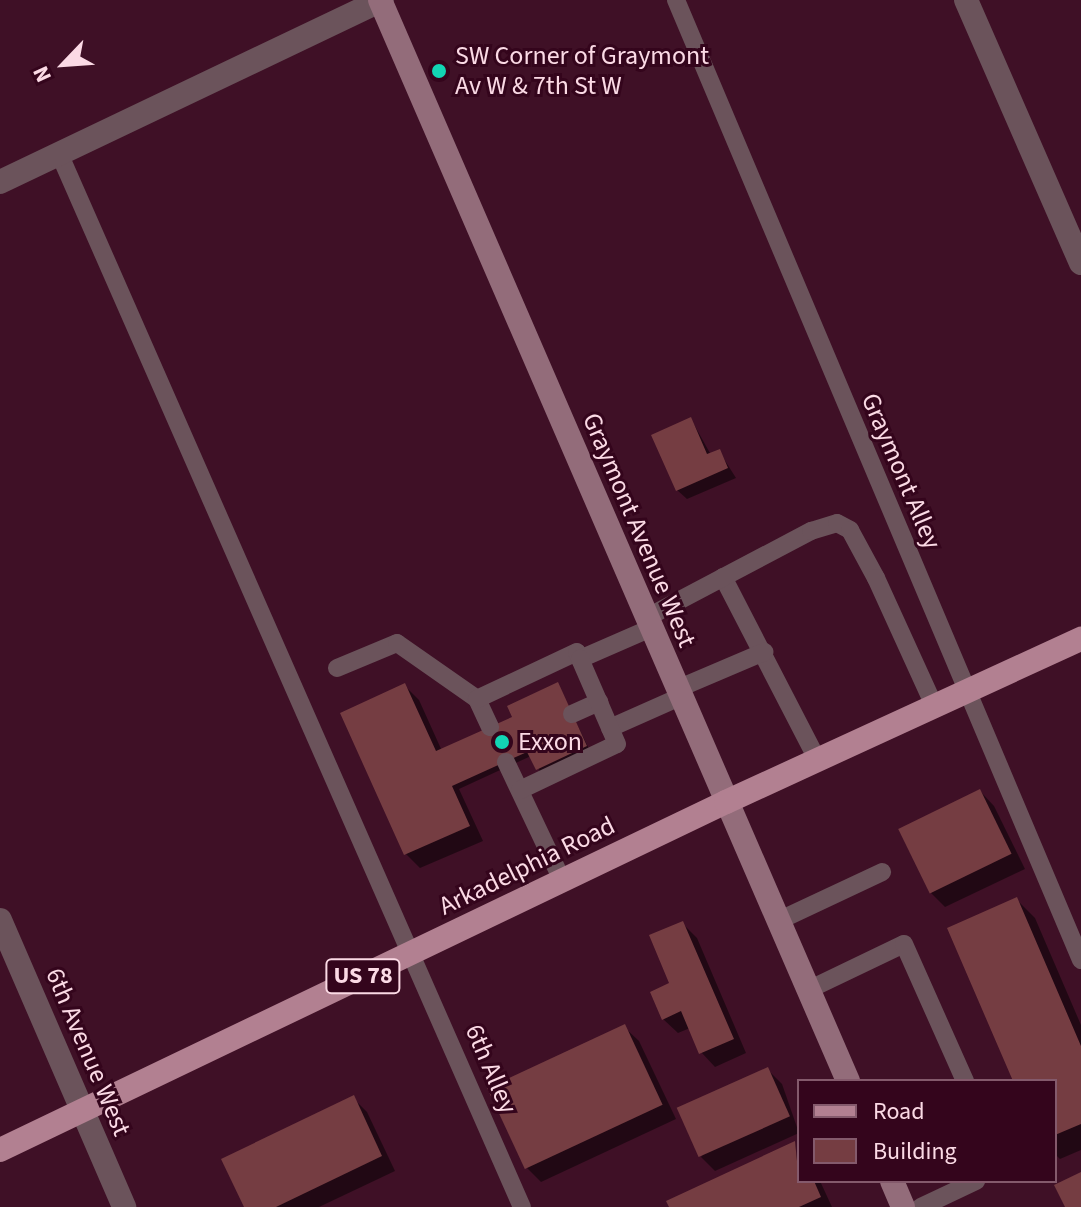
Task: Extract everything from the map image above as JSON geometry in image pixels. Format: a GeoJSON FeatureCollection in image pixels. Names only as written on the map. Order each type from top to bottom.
{"type":"FeatureCollection","features":[{"type":"Feature","properties":{"kind":"main road","name":"Graymont Avenue West"},"geometry":{"type":"LineString","coordinates":[[381,0],[847,1079]]}},
{"type":"Feature","properties":{"kind":"main road","name":"Arkadelphia Road"},"geometry":{"type":"LineString","coordinates":[[0,1150],[726,802],[1081,639]]}},
{"type":"Feature","properties":{"kind":"main road"},"geometry":{"type":"LineString","coordinates":[[893,1183],[903,1207]]}},
{"type":"Feature","properties":{"kind":"street"},"geometry":{"type":"LineString","coordinates":[[0,182],[381,0]]}},
{"type":"Feature","properties":{"kind":"street"},"geometry":{"type":"LineString","coordinates":[[966,0],[1081,263]]}},
{"type":"Feature","properties":{"kind":"street","name":"6th Avenue West"},"geometry":{"type":"LineString","coordinates":[[0,920],[124,1207]]}},
{"type":"Feature","properties":{"kind":"lane","name":"Graymont Alley"},"geometry":{"type":"LineString","coordinates":[[676,0],[965,692],[1081,960]]}},
{"type":"Feature","properties":{"kind":"lane","name":"6th Alley"},"geometry":{"type":"LineString","coordinates":[[59,153],[413,952],[522,1207]]}},
{"type":"Feature","properties":{"kind":"lane"},"geometry":{"type":"LineString","coordinates":[[580,659],[649,623],[723,577],[811,531],[837,523],[850,530],[876,578],[934,705]]}},
{"type":"Feature","properties":{"kind":"lane"},"geometry":{"type":"LineString","coordinates":[[723,577],[817,759]]}},
{"type":"Feature","properties":{"kind":"lane"},"geometry":{"type":"LineString","coordinates":[[337,668],[397,643],[477,699],[490,727]]}},
{"type":"Feature","properties":{"kind":"lane"},"geometry":{"type":"LineString","coordinates":[[477,699],[577,652],[617,744],[520,790]]}},
{"type":"Feature","properties":{"kind":"lane"},"geometry":{"type":"LineString","coordinates":[[610,728],[764,652]]}},
{"type":"Feature","properties":{"kind":"lane"},"geometry":{"type":"LineString","coordinates":[[572,714],[599,702]]}},
{"type":"Feature","properties":{"kind":"lane"},"geometry":{"type":"LineString","coordinates":[[506,762],[562,880]]}},
{"type":"Feature","properties":{"kind":"lane"},"geometry":{"type":"LineString","coordinates":[[778,921],[882,872]]}},
{"type":"Feature","properties":{"kind":"lane"},"geometry":{"type":"LineString","coordinates":[[808,990],[904,944],[964,1079]]}},
{"type":"Feature","properties":{"kind":"lane"},"geometry":{"type":"LineString","coordinates":[[921,1207],[972,1183]]}},
{"type":"Feature","properties":{"kind":"building"},"geometry":{"type":"Polygon","coordinates":[[[691,417],[707,454],[720,449],[728,468],[676,491],[651,435],[691,417]]]}},
{"type":"Feature","properties":{"kind":"building"},"geometry":{"type":"Polygon","coordinates":[[[558,682],[587,746],[536,770],[527,752],[452,786],[470,826],[404,855],[340,713],[405,683],[436,751],[512,717],[507,706],[558,682]]]}},
{"type":"Feature","properties":{"kind":"building"},"geometry":{"type":"Polygon","coordinates":[[[980,789],[1012,854],[930,894],[898,829],[980,789]]]}},
{"type":"Feature","properties":{"kind":"building"},"geometry":{"type":"Polygon","coordinates":[[[1017,897],[1081,1046],[1081,1124],[1057,1134],[1057,1079],[1012,1079],[947,928],[1017,897]]]}},
{"type":"Feature","properties":{"kind":"building"},"geometry":{"type":"Polygon","coordinates":[[[683,921],[734,1039],[699,1054],[681,1011],[662,1020],[650,992],[669,983],[649,935],[683,921]]]}},
{"type":"Feature","properties":{"kind":"building"},"geometry":{"type":"Polygon","coordinates":[[[625,1024],[663,1105],[525,1169],[487,1088],[625,1024]]]}},
{"type":"Feature","properties":{"kind":"building"},"geometry":{"type":"Polygon","coordinates":[[[768,1067],[790,1116],[699,1157],[677,1108],[768,1067]]]}},
{"type":"Feature","properties":{"kind":"building"},"geometry":{"type":"Polygon","coordinates":[[[354,1095],[382,1156],[276,1207],[244,1207],[221,1159],[354,1095]]]}},
{"type":"Feature","properties":{"kind":"building"},"geometry":{"type":"Polygon","coordinates":[[[795,1141],[797,1183],[815,1183],[821,1197],[799,1207],[669,1207],[666,1201],[795,1141]]]}},
{"type":"Feature","properties":{"kind":"building"},"geometry":{"type":"Polygon","coordinates":[[[1081,1172],[1081,1207],[1065,1207],[1054,1185],[1081,1172]]]}},
{"type":"Feature","properties":{"kind":"place","name":"SW Corner of Graymont Av W & 7th St W"},"geometry":{"type":"Point","coordinates":[439,71]}},
{"type":"Feature","properties":{"kind":"place","name":"Exxon"},"geometry":{"type":"Point","coordinates":[502,742]}}]}
